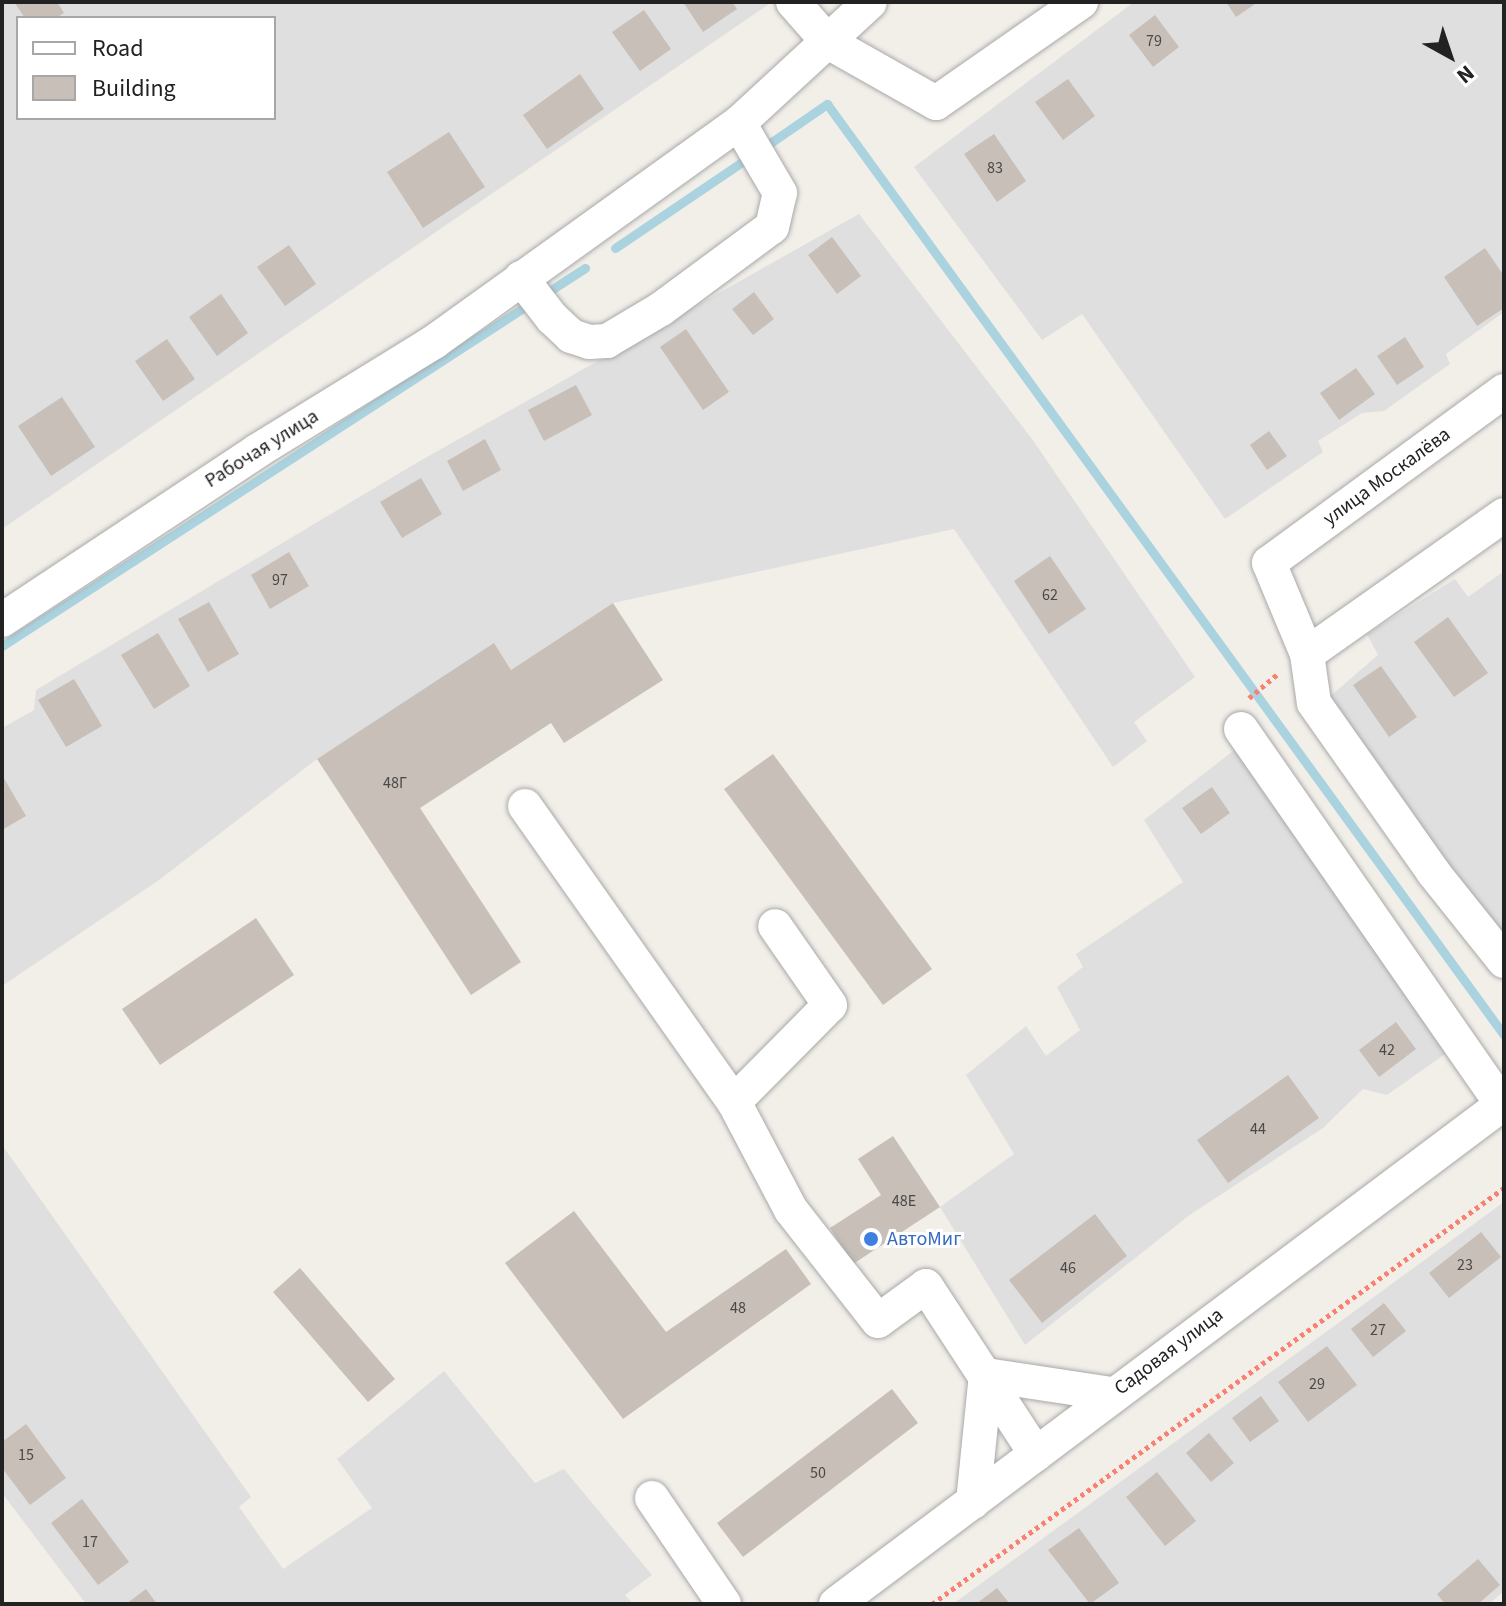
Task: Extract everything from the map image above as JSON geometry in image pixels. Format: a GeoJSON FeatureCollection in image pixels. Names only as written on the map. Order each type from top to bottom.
{"type":"FeatureCollection","features":[{"type":"Feature","properties":{"kind":"street"},"geometry":{"type":"LineString","coordinates":[[793,2],[828,42],[936,103],[1081,2]]}},
{"type":"Feature","properties":{"kind":"street","name":"Рабочая улица"},"geometry":{"type":"LineString","coordinates":[[2,620],[257,451],[434,342],[739,123],[870,2]]}},
{"type":"Feature","properties":{"kind":"street"},"geometry":{"type":"LineString","coordinates":[[521,278],[552,318],[571,336],[589,342],[607,341],[661,309],[772,227],[780,193],[739,123]]}},
{"type":"Feature","properties":{"kind":"street","name":"улица Москалёва"},"geometry":{"type":"LineString","coordinates":[[1307,654],[1269,563],[1504,391]]}},
{"type":"Feature","properties":{"kind":"street"},"geometry":{"type":"LineString","coordinates":[[1504,515],[1307,654],[1314,703],[1433,872],[1504,961]]}},
{"type":"Feature","properties":{"kind":"street"},"geometry":{"type":"LineString","coordinates":[[1241,729],[1503,1104]]}},
{"type":"Feature","properties":{"kind":"street"},"geometry":{"type":"LineString","coordinates":[[525,806],[734,1102],[791,1210],[878,1321],[926,1286],[1036,1454]]}},
{"type":"Feature","properties":{"kind":"street"},"geometry":{"type":"LineString","coordinates":[[734,1102],[830,1005],[775,926]]}},
{"type":"Feature","properties":{"kind":"street","name":"Садовая улица"},"geometry":{"type":"LineString","coordinates":[[836,1604],[1112,1394],[1503,1104]]}},
{"type":"Feature","properties":{"kind":"street"},"geometry":{"type":"LineString","coordinates":[[986,1375],[1112,1394]]}},
{"type":"Feature","properties":{"kind":"street"},"geometry":{"type":"LineString","coordinates":[[973,1502],[986,1375]]}},
{"type":"Feature","properties":{"kind":"street"},"geometry":{"type":"LineString","coordinates":[[652,1498],[724,1604]]}},
{"type":"Feature","properties":{"kind":"path"},"geometry":{"type":"LineString","coordinates":[[1241,729],[1243,707],[1254,692],[1307,654]]}},
{"type":"Feature","properties":{"kind":"path"},"geometry":{"type":"LineString","coordinates":[[932,1604],[1504,1188]]}},
{"type":"Feature","properties":{"kind":"shaded area"},"geometry":{"type":"Polygon","coordinates":[[[2,2],[772,2],[2,529],[2,2]]]}},
{"type":"Feature","properties":{"kind":"shaded area"},"geometry":{"type":"Polygon","coordinates":[[[1134,2],[1504,2],[1504,312],[1446,354],[1450,364],[1384,411],[1362,413],[1318,441],[1323,452],[1225,519],[1082,314],[1042,340],[914,167],[1134,2]]]}},
{"type":"Feature","properties":{"kind":"shaded area"},"geometry":{"type":"Polygon","coordinates":[[[859,214],[1032,439],[1195,677],[1134,722],[1147,741],[1113,767],[954,529],[613,603],[511,670],[494,644],[317,759],[159,880],[2,986],[2,728],[34,710],[36,690],[418,462],[859,214]]]}},
{"type":"Feature","properties":{"kind":"shaded area"},"geometry":{"type":"Polygon","coordinates":[[[1504,571],[1504,945],[1327,699],[1378,655],[1367,634],[1455,579],[1468,597],[1504,571]]]}},
{"type":"Feature","properties":{"kind":"shaded area"},"geometry":{"type":"Polygon","coordinates":[[[1237,748],[1448,1052],[1387,1095],[1363,1089],[1323,1128],[1191,1214],[1025,1345],[940,1207],[1014,1154],[966,1075],[1026,1026],[1046,1056],[1080,1030],[1057,987],[1083,967],[1076,954],[1183,882],[1144,820],[1237,748]]]}},
{"type":"Feature","properties":{"kind":"shaded area"},"geometry":{"type":"Polygon","coordinates":[[[2,1145],[251,1497],[239,1507],[283,1569],[372,1508],[337,1459],[444,1371],[535,1483],[564,1469],[652,1575],[625,1595],[633,1604],[86,1604],[2,1493],[2,1145]]]}},
{"type":"Feature","properties":{"kind":"shaded area"},"geometry":{"type":"Polygon","coordinates":[[[1504,1202],[1504,1591],[1489,1604],[953,1604],[1504,1202]]]}},
{"type":"Feature","properties":{"kind":"building"},"geometry":{"type":"Polygon","coordinates":[[[14,2],[57,2],[64,13],[59,16],[24,16],[14,2]]]}},
{"type":"Feature","properties":{"kind":"building"},"geometry":{"type":"Polygon","coordinates":[[[683,2],[732,2],[737,9],[703,32],[683,2]]]}},
{"type":"Feature","properties":{"kind":"building"},"geometry":{"type":"Polygon","coordinates":[[[1226,2],[1258,2],[1236,17],[1226,2]]]}},
{"type":"Feature","properties":{"kind":"building"},"geometry":{"type":"Polygon","coordinates":[[[644,10],[671,49],[640,71],[612,32],[644,10]]]}},
{"type":"Feature","properties":{"kind":"building"},"geometry":{"type":"Polygon","coordinates":[[[1155,15],[1179,47],[1153,67],[1129,35],[1155,15]]]}},
{"type":"Feature","properties":{"kind":"building"},"geometry":{"type":"Polygon","coordinates":[[[580,74],[604,109],[547,149],[523,115],[580,74]]]}},
{"type":"Feature","properties":{"kind":"building"},"geometry":{"type":"Polygon","coordinates":[[[1068,79],[1095,116],[1063,140],[1035,102],[1068,79]]]}},
{"type":"Feature","properties":{"kind":"building"},"geometry":{"type":"Polygon","coordinates":[[[449,132],[485,187],[423,228],[387,172],[449,132]]]}},
{"type":"Feature","properties":{"kind":"building"},"geometry":{"type":"Polygon","coordinates":[[[994,134],[1026,181],[997,202],[964,154],[994,134]]]}},
{"type":"Feature","properties":{"kind":"building"},"geometry":{"type":"Polygon","coordinates":[[[832,237],[861,276],[837,294],[808,255],[832,237]]]}},
{"type":"Feature","properties":{"kind":"building"},"geometry":{"type":"Polygon","coordinates":[[[289,245],[316,284],[285,306],[257,267],[289,245]]]}},
{"type":"Feature","properties":{"kind":"building"},"geometry":{"type":"Polygon","coordinates":[[[1485,248],[1504,276],[1504,308],[1477,326],[1444,277],[1485,248]]]}},
{"type":"Feature","properties":{"kind":"building"},"geometry":{"type":"Polygon","coordinates":[[[754,292],[774,319],[753,335],[732,309],[754,292]]]}},
{"type":"Feature","properties":{"kind":"building"},"geometry":{"type":"Polygon","coordinates":[[[221,294],[248,333],[217,356],[189,317],[221,294]]]}},
{"type":"Feature","properties":{"kind":"building"},"geometry":{"type":"Polygon","coordinates":[[[686,329],[729,392],[703,410],[660,347],[686,329]]]}},
{"type":"Feature","properties":{"kind":"building"},"geometry":{"type":"Polygon","coordinates":[[[1405,337],[1424,367],[1397,385],[1377,356],[1405,337]]]}},
{"type":"Feature","properties":{"kind":"building"},"geometry":{"type":"Polygon","coordinates":[[[167,339],[195,379],[163,401],[135,361],[167,339]]]}},
{"type":"Feature","properties":{"kind":"building"},"geometry":{"type":"Polygon","coordinates":[[[1356,368],[1375,394],[1339,420],[1320,393],[1356,368]]]}},
{"type":"Feature","properties":{"kind":"building"},"geometry":{"type":"Polygon","coordinates":[[[576,385],[592,415],[544,441],[528,410],[576,385]]]}},
{"type":"Feature","properties":{"kind":"building"},"geometry":{"type":"Polygon","coordinates":[[[62,397],[95,447],[51,476],[18,426],[62,397]]]}},
{"type":"Feature","properties":{"kind":"building"},"geometry":{"type":"Polygon","coordinates":[[[1269,431],[1287,456],[1267,470],[1250,445],[1269,431]]]}},
{"type":"Feature","properties":{"kind":"building"},"geometry":{"type":"Polygon","coordinates":[[[485,439],[501,470],[463,491],[447,461],[485,439]]]}},
{"type":"Feature","properties":{"kind":"building"},"geometry":{"type":"Polygon","coordinates":[[[421,478],[442,514],[402,538],[380,502],[421,478]]]}},
{"type":"Feature","properties":{"kind":"building"},"geometry":{"type":"Polygon","coordinates":[[[289,552],[309,586],[270,609],[251,575],[289,552]]]}},
{"type":"Feature","properties":{"kind":"building"},"geometry":{"type":"Polygon","coordinates":[[[1050,556],[1086,609],[1049,634],[1014,581],[1050,556]]]}},
{"type":"Feature","properties":{"kind":"building"},"geometry":{"type":"Polygon","coordinates":[[[209,602],[239,654],[208,672],[178,619],[209,602]]]}},
{"type":"Feature","properties":{"kind":"building"},"geometry":{"type":"Polygon","coordinates":[[[613,603],[663,680],[564,743],[551,723],[420,808],[521,962],[471,995],[317,759],[494,643],[511,670],[613,603]]]}},
{"type":"Feature","properties":{"kind":"building"},"geometry":{"type":"Polygon","coordinates":[[[1448,617],[1488,673],[1454,697],[1414,642],[1448,617]]]}},
{"type":"Feature","properties":{"kind":"building"},"geometry":{"type":"Polygon","coordinates":[[[158,633],[190,686],[154,709],[121,655],[158,633]]]}},
{"type":"Feature","properties":{"kind":"building"},"geometry":{"type":"Polygon","coordinates":[[[1381,666],[1417,717],[1389,737],[1353,685],[1381,666]]]}},
{"type":"Feature","properties":{"kind":"building"},"geometry":{"type":"Polygon","coordinates":[[[74,679],[102,726],[66,747],[38,700],[74,679]]]}},
{"type":"Feature","properties":{"kind":"building"},"geometry":{"type":"Polygon","coordinates":[[[773,754],[932,969],[883,1005],[724,789],[773,754]]]}},
{"type":"Feature","properties":{"kind":"building"},"geometry":{"type":"Polygon","coordinates":[[[2,775],[26,816],[2,830],[2,775]]]}},
{"type":"Feature","properties":{"kind":"building"},"geometry":{"type":"Polygon","coordinates":[[[1212,787],[1230,813],[1201,834],[1182,808],[1212,787]]]}},
{"type":"Feature","properties":{"kind":"building"},"geometry":{"type":"Polygon","coordinates":[[[256,918],[294,975],[160,1065],[122,1009],[256,918]]]}},
{"type":"Feature","properties":{"kind":"building"},"geometry":{"type":"Polygon","coordinates":[[[1396,1022],[1416,1049],[1379,1077],[1359,1050],[1396,1022]]]}},
{"type":"Feature","properties":{"kind":"building"},"geometry":{"type":"Polygon","coordinates":[[[1288,1075],[1319,1118],[1228,1183],[1197,1140],[1288,1075]]]}},
{"type":"Feature","properties":{"kind":"building"},"geometry":{"type":"Polygon","coordinates":[[[893,1136],[940,1207],[853,1264],[830,1228],[881,1195],[858,1159],[893,1136]]]}},
{"type":"Feature","properties":{"kind":"building"},"geometry":{"type":"Polygon","coordinates":[[[574,1211],[666,1332],[786,1249],[811,1284],[623,1419],[505,1263],[574,1211]]]}},
{"type":"Feature","properties":{"kind":"building"},"geometry":{"type":"Polygon","coordinates":[[[1095,1214],[1127,1256],[1042,1323],[1009,1280],[1095,1214]]]}},
{"type":"Feature","properties":{"kind":"building"},"geometry":{"type":"Polygon","coordinates":[[[1481,1232],[1501,1257],[1449,1298],[1429,1273],[1481,1232]]]}},
{"type":"Feature","properties":{"kind":"building"},"geometry":{"type":"Polygon","coordinates":[[[300,1268],[395,1379],[368,1402],[273,1292],[300,1268]]]}},
{"type":"Feature","properties":{"kind":"building"},"geometry":{"type":"Polygon","coordinates":[[[1384,1303],[1406,1331],[1373,1357],[1351,1329],[1384,1303]]]}},
{"type":"Feature","properties":{"kind":"building"},"geometry":{"type":"Polygon","coordinates":[[[1327,1346],[1357,1385],[1308,1422],[1278,1382],[1327,1346]]]}},
{"type":"Feature","properties":{"kind":"building"},"geometry":{"type":"Polygon","coordinates":[[[892,1389],[918,1423],[743,1557],[717,1523],[892,1389]]]}},
{"type":"Feature","properties":{"kind":"building"},"geometry":{"type":"Polygon","coordinates":[[[1261,1396],[1279,1421],[1250,1442],[1232,1418],[1261,1396]]]}},
{"type":"Feature","properties":{"kind":"building"},"geometry":{"type":"Polygon","coordinates":[[[26,1424],[66,1478],[30,1505],[2,1468],[2,1442],[26,1424]]]}},
{"type":"Feature","properties":{"kind":"building"},"geometry":{"type":"Polygon","coordinates":[[[1209,1433],[1234,1463],[1211,1482],[1186,1453],[1209,1433]]]}},
{"type":"Feature","properties":{"kind":"building"},"geometry":{"type":"Polygon","coordinates":[[[1157,1472],[1196,1521],[1165,1546],[1126,1497],[1157,1472]]]}},
{"type":"Feature","properties":{"kind":"building"},"geometry":{"type":"Polygon","coordinates":[[[82,1499],[129,1562],[98,1585],[51,1523],[82,1499]]]}},
{"type":"Feature","properties":{"kind":"building"},"geometry":{"type":"Polygon","coordinates":[[[1079,1528],[1119,1583],[1090,1604],[1048,1550],[1079,1528]]]}},
{"type":"Feature","properties":{"kind":"building"},"geometry":{"type":"Polygon","coordinates":[[[1478,1559],[1500,1585],[1478,1604],[1445,1604],[1437,1594],[1478,1559]]]}},
{"type":"Feature","properties":{"kind":"building"},"geometry":{"type":"Polygon","coordinates":[[[997,1588],[1010,1604],[976,1604],[997,1588]]]}},
{"type":"Feature","properties":{"kind":"building"},"geometry":{"type":"Polygon","coordinates":[[[146,1589],[157,1604],[126,1604],[146,1589]]]}},
{"type":"Feature","properties":{"kind":"waterway"},"geometry":{"type":"LineString","coordinates":[[763,148],[827,104],[1504,1035]]}},
{"type":"Feature","properties":{"kind":"waterway"},"geometry":{"type":"LineString","coordinates":[[615,248],[751,156]]}},
{"type":"Feature","properties":{"kind":"waterway"},"geometry":{"type":"LineString","coordinates":[[2,646],[585,268]]}},
{"type":"Feature","properties":{"kind":"place","name":"АвтоМиг"},"geometry":{"type":"Point","coordinates":[871,1239]}}]}
